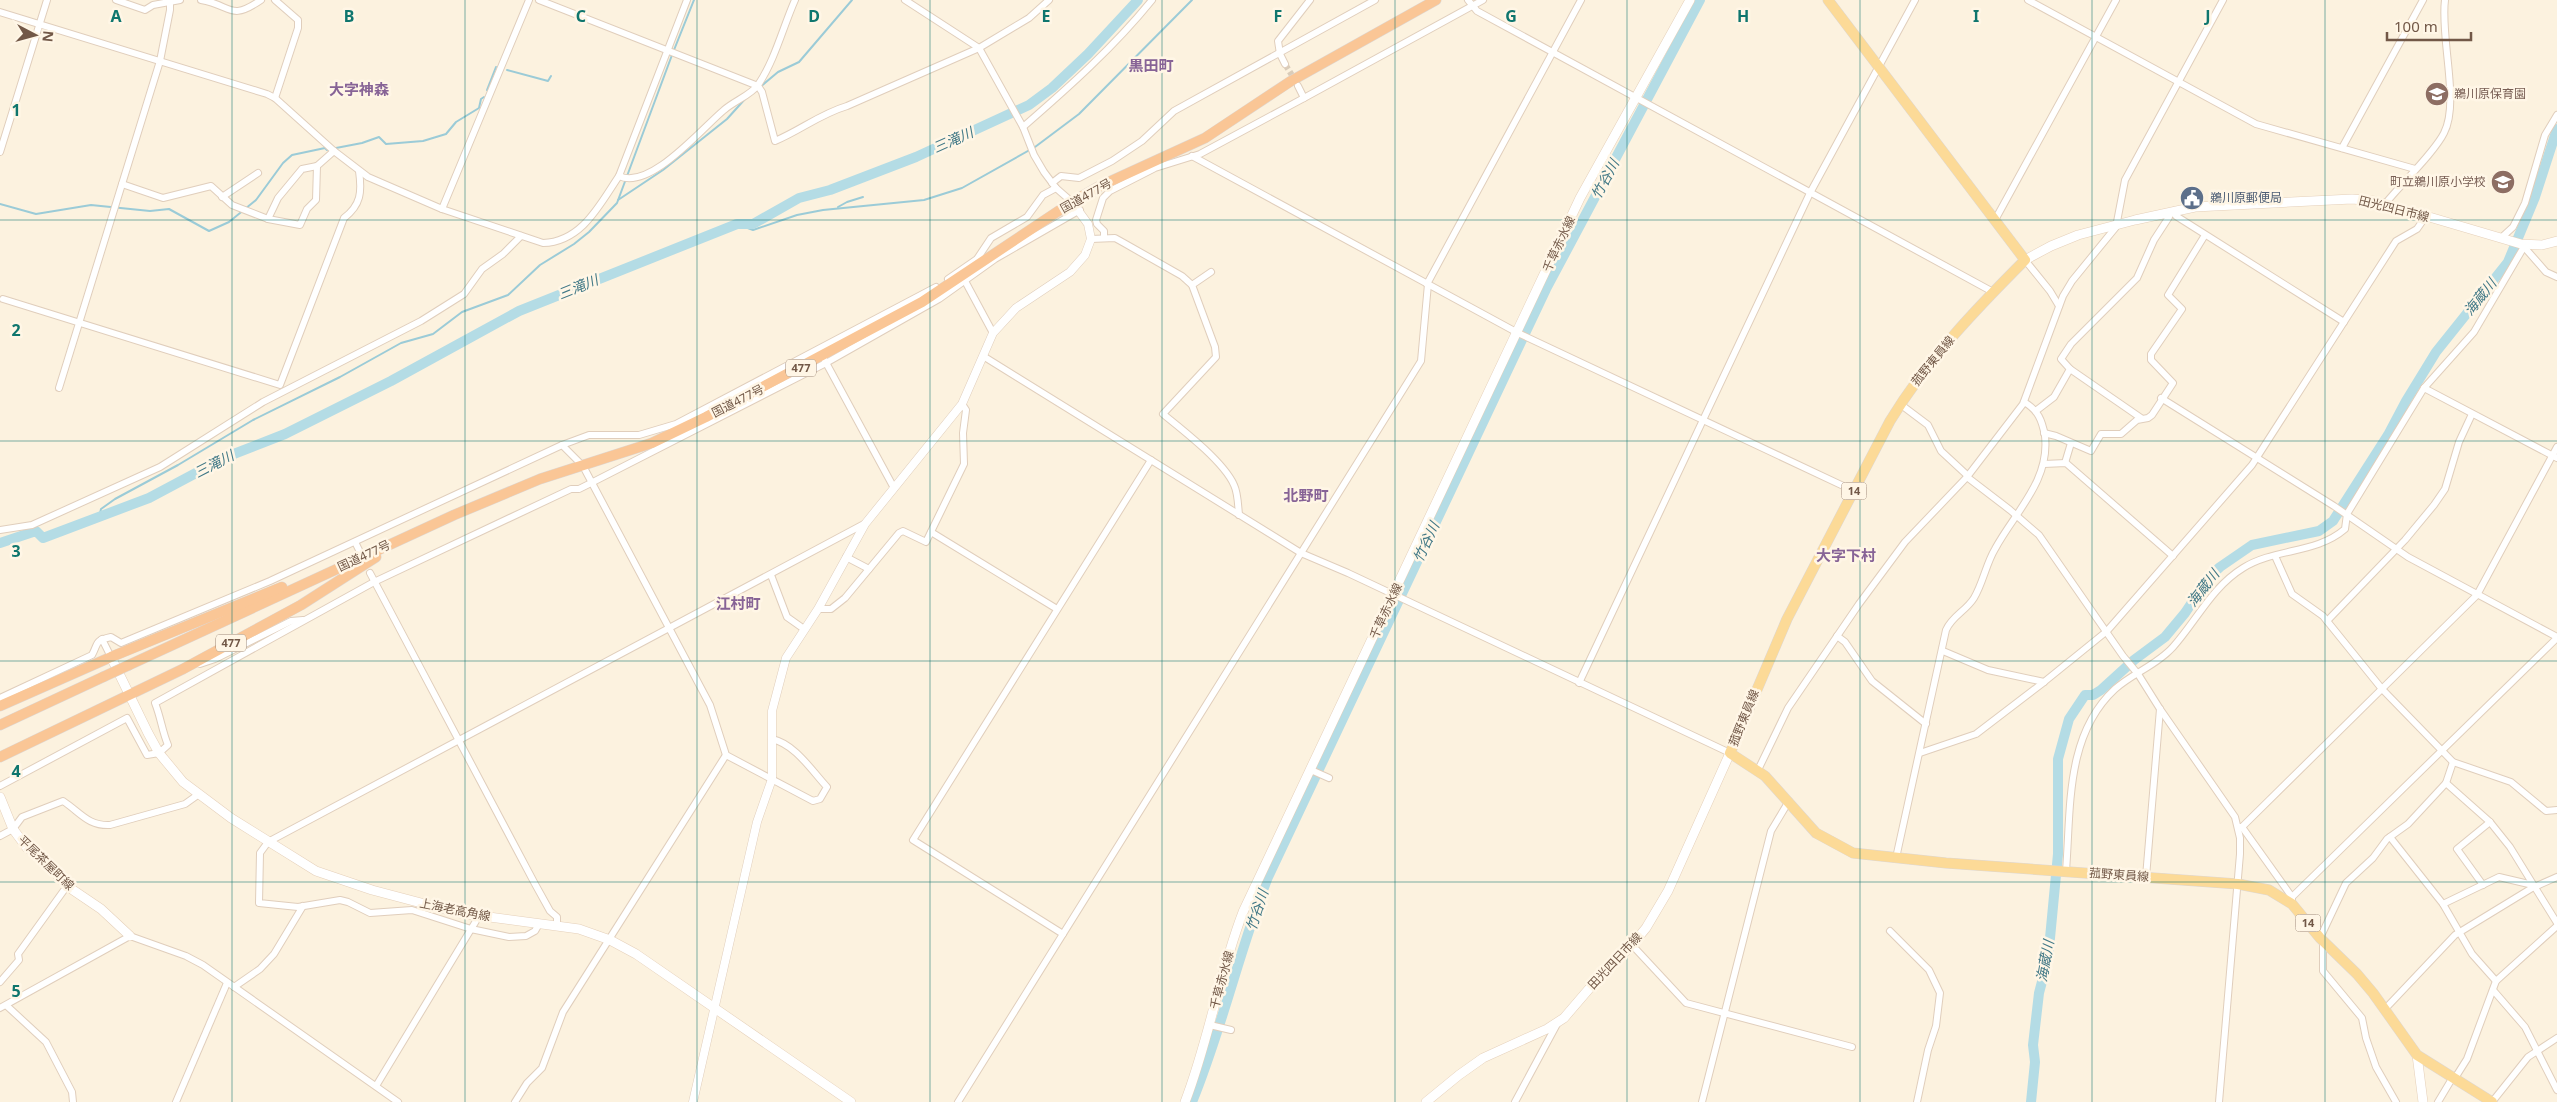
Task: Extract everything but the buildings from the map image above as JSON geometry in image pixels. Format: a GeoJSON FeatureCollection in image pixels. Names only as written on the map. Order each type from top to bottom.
{"type":"FeatureCollection","features":[{"type":"Feature","properties":{"kind":"highway","name":"国道477号"},"geometry":{"type":"LineString","coordinates":[[0,725],[454,515],[540,479],[652,443],[824,359],[935,294],[1072,202],[1205,138],[1291,81],[1436,0]]}},
{"type":"Feature","properties":{"kind":"highway","name":"477"},"geometry":{"type":"LineString","coordinates":[[0,757],[183,669],[301,605],[384,552],[454,515]]}},
{"type":"Feature","properties":{"kind":"highway","name":"477"},"geometry":{"type":"LineString","coordinates":[[0,706],[111,657],[395,539],[412,534]]}},
{"type":"Feature","properties":{"kind":"main road","name":"千草赤水線"},"geometry":{"type":"LineString","coordinates":[[1185,1102],[1210,1025],[1240,919],[1313,770],[1580,198],[1690,0]]}},
{"type":"Feature","properties":{"kind":"main road"},"geometry":{"type":"LineString","coordinates":[[1828,0],[2025,260]]}},
{"type":"Feature","properties":{"kind":"main road","name":"田光四日市線"},"geometry":{"type":"LineString","coordinates":[[2025,260],[2051,246],[2117,224],[2171,212],[2220,205],[2352,198],[2385,204],[2524,245],[2542,245],[2557,241]]}},
{"type":"Feature","properties":{"kind":"main road","name":"菰野東員線"},"geometry":{"type":"LineString","coordinates":[[2025,260],[1942,348],[1900,404],[1783,627],[1730,754],[1758,770],[1816,833],[1833,844],[1853,853],[1896,858],[2238,884],[2269,890],[2292,901],[2321,940],[2357,974],[2385,1009],[2417,1055],[2492,1102]]}},
{"type":"Feature","properties":{"kind":"main road","name":"上海老高角線"},"geometry":{"type":"LineString","coordinates":[[111,657],[159,752],[183,782],[268,842],[316,871],[418,903],[479,916],[579,929],[610,940],[636,954],[851,1102]]}},
{"type":"Feature","properties":{"kind":"main road","name":"田光四日市線"},"geometry":{"type":"LineString","coordinates":[[1426,1102],[1483,1058],[1557,1024],[1632,945],[1646,928],[1668,891],[1730,754]]}},
{"type":"Feature","properties":{"kind":"main road","name":"平尾茶屋町線"},"geometry":{"type":"LineString","coordinates":[[0,797],[13,829],[27,848],[39,855],[67,886],[101,909],[130,936]]}},
{"type":"Feature","properties":{"kind":"main road"},"geometry":{"type":"LineString","coordinates":[[2417,1055],[2423,1102]]}},
{"type":"Feature","properties":{"kind":"street"},"geometry":{"type":"LineString","coordinates":[[0,152],[47,0]]}},
{"type":"Feature","properties":{"kind":"street"},"geometry":{"type":"LineString","coordinates":[[116,0],[145,10],[153,5],[180,0]]}},
{"type":"Feature","properties":{"kind":"street"},"geometry":{"type":"LineString","coordinates":[[201,0],[239,12],[247,10],[261,0]]}},
{"type":"Feature","properties":{"kind":"street"},"geometry":{"type":"LineString","coordinates":[[275,0],[298,20],[298,28],[275,98]]}},
{"type":"Feature","properties":{"kind":"street"},"geometry":{"type":"LineString","coordinates":[[442,209],[529,0]]}},
{"type":"Feature","properties":{"kind":"street"},"geometry":{"type":"LineString","coordinates":[[539,0],[759,87]]}},
{"type":"Feature","properties":{"kind":"street"},"geometry":{"type":"LineString","coordinates":[[0,12],[275,98],[359,171],[442,209],[543,243],[561,241],[595,213],[623,178],[687,0]]}},
{"type":"Feature","properties":{"kind":"street"},"geometry":{"type":"LineString","coordinates":[[623,178],[659,168],[683,149],[726,108],[759,87],[795,0]]}},
{"type":"Feature","properties":{"kind":"street"},"geometry":{"type":"LineString","coordinates":[[693,1102],[757,822],[772,779],[772,711],[786,658],[818,609],[866,524],[962,404],[993,334],[1016,308],[1070,272],[1085,255],[1091,240],[1088,224],[1080,210],[1054,186],[1034,155],[1022,126],[979,48],[905,0]]}},
{"type":"Feature","properties":{"kind":"street"},"geometry":{"type":"LineString","coordinates":[[759,87],[775,141],[801,129],[826,112],[847,106],[979,48],[1029,18],[1049,0]]}},
{"type":"Feature","properties":{"kind":"street"},"geometry":{"type":"LineString","coordinates":[[1022,126],[1058,99],[1117,40],[1152,0]]}},
{"type":"Feature","properties":{"kind":"street"},"geometry":{"type":"LineString","coordinates":[[1285,64],[1280,54],[1278,41],[1310,0]]}},
{"type":"Feature","properties":{"kind":"street"},"geometry":{"type":"LineString","coordinates":[[0,698],[92,655],[94,646],[102,639],[112,637],[121,643],[270,581],[562,445],[588,435],[639,435],[676,424],[931,290],[977,259],[991,238],[1027,217],[1061,176],[1079,178],[1112,161],[1142,140],[1174,111],[1375,0]]}},
{"type":"Feature","properties":{"kind":"street"},"geometry":{"type":"LineString","coordinates":[[1104,238],[1104,231],[1097,224],[1096,220],[1100,206],[1110,191],[1155,168],[1192,156],[1223,142],[1304,98],[1469,3],[1483,0]]}},
{"type":"Feature","properties":{"kind":"street"},"geometry":{"type":"LineString","coordinates":[[958,1102],[1421,361],[1427,284],[1581,0]]}},
{"type":"Feature","properties":{"kind":"street"},"geometry":{"type":"LineString","coordinates":[[1579,683],[1810,192],[1915,0]]}},
{"type":"Feature","properties":{"kind":"street"},"geometry":{"type":"LineString","coordinates":[[2028,0],[2256,124],[2415,169]]}},
{"type":"Feature","properties":{"kind":"street"},"geometry":{"type":"LineString","coordinates":[[1995,220],[2116,0]]}},
{"type":"Feature","properties":{"kind":"street"},"geometry":{"type":"LineString","coordinates":[[1758,770],[1788,708],[1837,636],[1905,542],[1968,477],[2024,402],[2059,306],[2072,281],[2110,237],[2117,224],[2125,180],[2223,0]]}},
{"type":"Feature","properties":{"kind":"street"},"geometry":{"type":"LineString","coordinates":[[2342,148],[2423,0]]}},
{"type":"Feature","properties":{"kind":"street"},"geometry":{"type":"LineString","coordinates":[[2385,204],[2444,133],[2449,114],[2444,22],[2445,0]]}},
{"type":"Feature","properties":{"kind":"street"},"geometry":{"type":"LineString","coordinates":[[59,388],[160,61],[170,1]]}},
{"type":"Feature","properties":{"kind":"street"},"geometry":{"type":"LineString","coordinates":[[1469,3],[1553,52],[1993,292]]}},
{"type":"Feature","properties":{"kind":"street"},"geometry":{"type":"LineString","coordinates":[[1298,86],[1304,98]]}},
{"type":"Feature","properties":{"kind":"street"},"geometry":{"type":"LineString","coordinates":[[2505,239],[2525,203],[2545,135],[2557,115]]}},
{"type":"Feature","properties":{"kind":"street"},"geometry":{"type":"LineString","coordinates":[[268,219],[278,198],[302,168],[317,166],[334,151]]}},
{"type":"Feature","properties":{"kind":"street"},"geometry":{"type":"LineString","coordinates":[[1192,156],[1518,332],[1854,491]]}},
{"type":"Feature","properties":{"kind":"street"},"geometry":{"type":"LineString","coordinates":[[122,184],[163,198],[211,186],[232,205],[268,219],[300,225],[307,209],[316,200],[317,166]]}},
{"type":"Feature","properties":{"kind":"street"},"geometry":{"type":"LineString","coordinates":[[2,299],[280,385],[344,218],[352,212],[362,195],[359,171]]}},
{"type":"Feature","properties":{"kind":"street"},"geometry":{"type":"LineString","coordinates":[[222,197],[255,178]]}},
{"type":"Feature","properties":{"kind":"street"},"geometry":{"type":"LineString","coordinates":[[0,786],[127,718],[147,755],[159,752],[168,745],[161,728],[161,718],[155,704],[374,582],[571,489],[579,489],[591,483],[939,299],[995,259],[1080,210]]}},
{"type":"Feature","properties":{"kind":"street"},"geometry":{"type":"LineString","coordinates":[[2141,418],[2070,369],[2060,359],[2071,344],[2130,288],[2137,278],[2154,240],[2171,212],[2344,322]]}},
{"type":"Feature","properties":{"kind":"street"},"geometry":{"type":"LineString","coordinates":[[1920,753],[1976,734],[2107,631],[2258,458],[2396,241],[2417,229],[2426,216]]}},
{"type":"Feature","properties":{"kind":"street"},"geometry":{"type":"LineString","coordinates":[[2044,433],[2091,451],[2101,434],[2121,434],[2136,420],[2148,418],[2158,409],[2161,398],[2173,383],[2151,360],[2152,354],[2163,341],[2182,309],[2168,295],[2206,235]]}},
{"type":"Feature","properties":{"kind":"street"},"geometry":{"type":"LineString","coordinates":[[0,530],[32,525],[160,467],[263,402],[420,321],[464,294],[482,269],[503,254],[521,236]]}},
{"type":"Feature","properties":{"kind":"street"},"geometry":{"type":"LineString","coordinates":[[1091,240],[1114,238],[1182,276],[1192,285],[1215,346],[1216,357],[1163,414],[1194,438],[1232,481],[1236,491],[1238,515]]}},
{"type":"Feature","properties":{"kind":"street"},"geometry":{"type":"LineString","coordinates":[[2064,871],[2077,752],[2086,727],[2101,704],[2115,690],[2172,649],[2207,602],[2234,574],[2256,561],[2316,546],[2335,538],[2345,529],[2346,514],[2424,388],[2474,332],[2524,245],[2546,272],[2557,277]]}},
{"type":"Feature","properties":{"kind":"street"},"geometry":{"type":"LineString","coordinates":[[2025,260],[2059,306]]}},
{"type":"Feature","properties":{"kind":"street"},"geometry":{"type":"LineString","coordinates":[[1192,285],[1211,272]]}},
{"type":"Feature","properties":{"kind":"street"},"geometry":{"type":"LineString","coordinates":[[965,281],[993,334]]}},
{"type":"Feature","properties":{"kind":"street"},"geometry":{"type":"LineString","coordinates":[[983,356],[1301,553],[1730,754]]}},
{"type":"Feature","properties":{"kind":"street"},"geometry":{"type":"LineString","coordinates":[[824,359],[894,488]]}},
{"type":"Feature","properties":{"kind":"street"},"geometry":{"type":"LineString","coordinates":[[2037,410],[2054,397],[2070,369]]}},
{"type":"Feature","properties":{"kind":"street"},"geometry":{"type":"LineString","coordinates":[[2424,388],[2555,457]]}},
{"type":"Feature","properties":{"kind":"street"},"geometry":{"type":"LineString","coordinates":[[1900,404],[1928,425],[1941,451],[1968,477],[2038,535],[2132,669],[2138,674],[2292,901],[2442,750],[2557,638],[2477,595],[2396,548],[2346,514],[2161,398]]}},
{"type":"Feature","properties":{"kind":"street"},"geometry":{"type":"LineString","coordinates":[[1896,858],[1949,623],[1975,596],[1992,554],[2034,488],[2044,464],[2044,433],[2037,410],[2024,402]]}},
{"type":"Feature","properties":{"kind":"street"},"geometry":{"type":"LineString","coordinates":[[818,609],[831,609],[845,598],[899,533],[903,531],[926,542],[964,464],[963,432],[966,410],[962,404]]}},
{"type":"Feature","properties":{"kind":"street"},"geometry":{"type":"LineString","coordinates":[[2327,621],[2434,505],[2445,488],[2459,442],[2472,414]]}},
{"type":"Feature","properties":{"kind":"street"},"geometry":{"type":"LineString","coordinates":[[2065,463],[2071,443]]}},
{"type":"Feature","properties":{"kind":"street"},"geometry":{"type":"LineString","coordinates":[[562,445],[584,466],[591,483],[710,705],[726,755],[813,801],[820,799],[827,787],[799,756],[787,746],[772,739]]}},
{"type":"Feature","properties":{"kind":"street"},"geometry":{"type":"LineString","coordinates":[[2219,1102],[2238,884],[2241,827],[2477,595],[2555,457],[2557,447]]}},
{"type":"Feature","properties":{"kind":"street"},"geometry":{"type":"LineString","coordinates":[[1063,934],[913,840],[1150,460]]}},
{"type":"Feature","properties":{"kind":"street"},"geometry":{"type":"LineString","coordinates":[[2044,464],[2065,463],[2173,556]]}},
{"type":"Feature","properties":{"kind":"street"},"geometry":{"type":"LineString","coordinates":[[540,924],[535,931],[526,936],[517,937],[495,935],[471,929],[412,910],[370,913],[340,900],[303,906],[258,903],[260,853],[268,842],[460,742],[866,524]]}},
{"type":"Feature","properties":{"kind":"street"},"geometry":{"type":"LineString","coordinates":[[931,532],[1057,609]]}},
{"type":"Feature","properties":{"kind":"street"},"geometry":{"type":"LineString","coordinates":[[355,542],[359,550]]}},
{"type":"Feature","properties":{"kind":"street"},"geometry":{"type":"LineString","coordinates":[[2275,556],[2292,594],[2327,621],[2382,689],[2453,762],[2511,782],[2546,811],[2557,810]]}},
{"type":"Feature","properties":{"kind":"street"},"geometry":{"type":"LineString","coordinates":[[846,557],[869,569]]}},
{"type":"Feature","properties":{"kind":"street"},"geometry":{"type":"LineString","coordinates":[[370,573],[535,884],[550,911],[557,917],[557,926]]}},
{"type":"Feature","properties":{"kind":"street"},"geometry":{"type":"LineString","coordinates":[[771,575],[787,616],[804,630]]}},
{"type":"Feature","properties":{"kind":"street"},"geometry":{"type":"LineString","coordinates":[[183,669],[215,659],[291,621],[304,620]]}},
{"type":"Feature","properties":{"kind":"street"},"geometry":{"type":"LineString","coordinates":[[1837,636],[1845,642],[1872,681],[1926,724]]}},
{"type":"Feature","properties":{"kind":"street"},"geometry":{"type":"LineString","coordinates":[[102,639],[111,657]]}},
{"type":"Feature","properties":{"kind":"street"},"geometry":{"type":"LineString","coordinates":[[1943,651],[1988,670],[2044,682]]}},
{"type":"Feature","properties":{"kind":"street"},"geometry":{"type":"LineString","coordinates":[[2146,877],[2160,709]]}},
{"type":"Feature","properties":{"kind":"street"},"geometry":{"type":"LineString","coordinates":[[515,1102],[527,1083],[542,1068],[563,1012],[726,755]]}},
{"type":"Feature","properties":{"kind":"street"},"geometry":{"type":"LineString","coordinates":[[2396,1102],[2376,1067],[2366,1038],[2362,1018],[2323,971],[2321,940],[2346,883],[2373,858],[2390,836],[2408,824],[2446,783],[2453,762]]}},
{"type":"Feature","properties":{"kind":"street"},"geometry":{"type":"LineString","coordinates":[[1313,770],[1328,778]]}},
{"type":"Feature","properties":{"kind":"street"},"geometry":{"type":"LineString","coordinates":[[2438,1102],[2467,1059],[2496,981],[2557,925],[2510,847],[2490,822],[2446,783]]}},
{"type":"Feature","properties":{"kind":"street"},"geometry":{"type":"LineString","coordinates":[[0,836],[13,829],[22,817],[55,802],[63,801],[88,821],[98,826],[110,825],[185,804],[199,794]]}},
{"type":"Feature","properties":{"kind":"street"},"geometry":{"type":"LineString","coordinates":[[1702,1102],[1771,831],[1788,802]]}},
{"type":"Feature","properties":{"kind":"street"},"geometry":{"type":"LineString","coordinates":[[2483,885],[2457,849],[2490,822]]}},
{"type":"Feature","properties":{"kind":"street"},"geometry":{"type":"LineString","coordinates":[[2390,836],[2442,904],[2472,954],[2496,981]]}},
{"type":"Feature","properties":{"kind":"street"},"geometry":{"type":"LineString","coordinates":[[2442,904],[2499,877],[2534,887]]}},
{"type":"Feature","properties":{"kind":"street"},"geometry":{"type":"LineString","coordinates":[[2385,1009],[2442,947],[2458,933],[2534,887],[2557,877]]}},
{"type":"Feature","properties":{"kind":"street"},"geometry":{"type":"LineString","coordinates":[[0,982],[20,960],[18,954],[67,886]]}},
{"type":"Feature","properties":{"kind":"street"},"geometry":{"type":"LineString","coordinates":[[234,987],[260,970],[274,954],[303,906]]}},
{"type":"Feature","properties":{"kind":"street"},"geometry":{"type":"LineString","coordinates":[[376,1086],[479,916]]}},
{"type":"Feature","properties":{"kind":"street"},"geometry":{"type":"LineString","coordinates":[[1890,931],[1929,970],[1940,993],[1936,1026],[1928,1050],[1917,1102]]}},
{"type":"Feature","properties":{"kind":"street"},"geometry":{"type":"LineString","coordinates":[[73,1102],[72,1092],[46,1042],[3,1007],[130,936],[186,956],[234,987],[398,1102]]}},
{"type":"Feature","properties":{"kind":"street"},"geometry":{"type":"LineString","coordinates":[[1632,945],[1686,1003],[1852,1047]]}},
{"type":"Feature","properties":{"kind":"street"},"geometry":{"type":"LineString","coordinates":[[176,1102],[227,983]]}},
{"type":"Feature","properties":{"kind":"street"},"geometry":{"type":"LineString","coordinates":[[2493,990],[2521,1021],[2557,1090]]}},
{"type":"Feature","properties":{"kind":"street"},"geometry":{"type":"LineString","coordinates":[[1515,1102],[1557,1024]]}},
{"type":"Feature","properties":{"kind":"street"},"geometry":{"type":"LineString","coordinates":[[1210,1025],[1232,1030]]}},
{"type":"Feature","properties":{"kind":"street"},"geometry":{"type":"LineString","coordinates":[[2492,1102],[2519,1068],[2537,1051],[2557,1038]]}},
{"type":"Feature","properties":{"kind":"street"},"geometry":{"type":"LineString","coordinates":[[382,1102],[386,1094]]}},
{"type":"Feature","properties":{"kind":"waterway"},"geometry":{"type":"LineString","coordinates":[[674,50],[694,0]]}},
{"type":"Feature","properties":{"kind":"waterway"},"geometry":{"type":"LineString","coordinates":[[760,87],[778,72],[799,62],[852,0]]}},
{"type":"Feature","properties":{"kind":"waterway","name":"三滝川"},"geometry":{"type":"LineString","coordinates":[[0,543],[36,531],[43,538],[149,498],[226,457],[285,434],[391,381],[519,311],[737,224],[753,224],[799,198],[830,190],[916,157],[1029,105],[1052,88],[1088,54],[1138,0]]}},
{"type":"Feature","properties":{"kind":"waterway"},"geometry":{"type":"LineString","coordinates":[[737,224],[753,230],[797,215],[823,210],[924,200],[962,188],[1035,147],[1079,114],[1192,0]]}},
{"type":"Feature","properties":{"kind":"waterway","name":"竹谷川"},"geometry":{"type":"LineString","coordinates":[[1192,1102],[1268,877],[1546,289],[1700,0]]}},
{"type":"Feature","properties":{"kind":"waterway"},"geometry":{"type":"LineString","coordinates":[[99,518],[101,509],[115,499],[178,465],[253,420],[340,377],[401,343],[433,334],[462,312],[508,295],[540,265],[574,244],[589,232],[617,203],[672,55]]}},
{"type":"Feature","properties":{"kind":"waterway"},"geometry":{"type":"LineString","coordinates":[[487,90],[496,67]]}},
{"type":"Feature","properties":{"kind":"waterway"},"geometry":{"type":"LineString","coordinates":[[507,70],[548,81],[551,76]]}},
{"type":"Feature","properties":{"kind":"waterway"},"geometry":{"type":"LineString","coordinates":[[336,148],[362,143],[379,137],[386,144],[423,141],[446,134],[456,122],[479,108],[481,99],[484,97]]}},
{"type":"Feature","properties":{"kind":"waterway"},"geometry":{"type":"LineString","coordinates":[[618,200],[663,170],[727,119],[745,99]]}},
{"type":"Feature","properties":{"kind":"waterway","name":"海蔵川"},"geometry":{"type":"LineString","coordinates":[[2031,1102],[2035,1062],[2033,1045],[2039,993],[2048,959],[2058,854],[2058,759],[2069,719],[2085,695],[2093,695],[2101,690],[2134,660],[2165,637],[2185,613],[2209,577],[2220,567],[2252,545],[2319,531],[2333,521],[2388,435],[2436,352],[2508,262],[2535,197],[2557,129]]}},
{"type":"Feature","properties":{"kind":"waterway"},"geometry":{"type":"LineString","coordinates":[[0,204],[36,214],[91,205],[150,211],[169,209],[209,231],[229,222],[256,200],[283,163],[292,155],[325,148],[327,150]]}},
{"type":"Feature","properties":{"kind":"waterway"},"geometry":{"type":"LineString","coordinates":[[838,207],[863,197]]}},
{"type":"Feature","properties":{"kind":"tunnel"},"geometry":{"type":"LineString","coordinates":[[1285,64],[1296,82]]}},
{"type":"Feature","properties":{"kind":"place","name":"鵜川原保育園"},"geometry":{"type":"Point","coordinates":[2437,94]}},
{"type":"Feature","properties":{"kind":"place","name":"町立鵜川原小学校"},"geometry":{"type":"Point","coordinates":[2503,182]}},
{"type":"Feature","properties":{"kind":"place","name":"鵜川原郵便局"},"geometry":{"type":"Point","coordinates":[2192,198]}},
{"type":"Feature","properties":{"kind":"district","name":"黒田町"},"geometry":{"type":"Point","coordinates":[1151,66]}},
{"type":"Feature","properties":{"kind":"district","name":"大字神森"},"geometry":{"type":"Point","coordinates":[359,90]}},
{"type":"Feature","properties":{"kind":"district","name":"北野町"},"geometry":{"type":"Point","coordinates":[1306,496]}},
{"type":"Feature","properties":{"kind":"district","name":"大字下村"},"geometry":{"type":"Point","coordinates":[1846,556]}},
{"type":"Feature","properties":{"kind":"district","name":"江村町"},"geometry":{"type":"Point","coordinates":[738,604]}}]}
